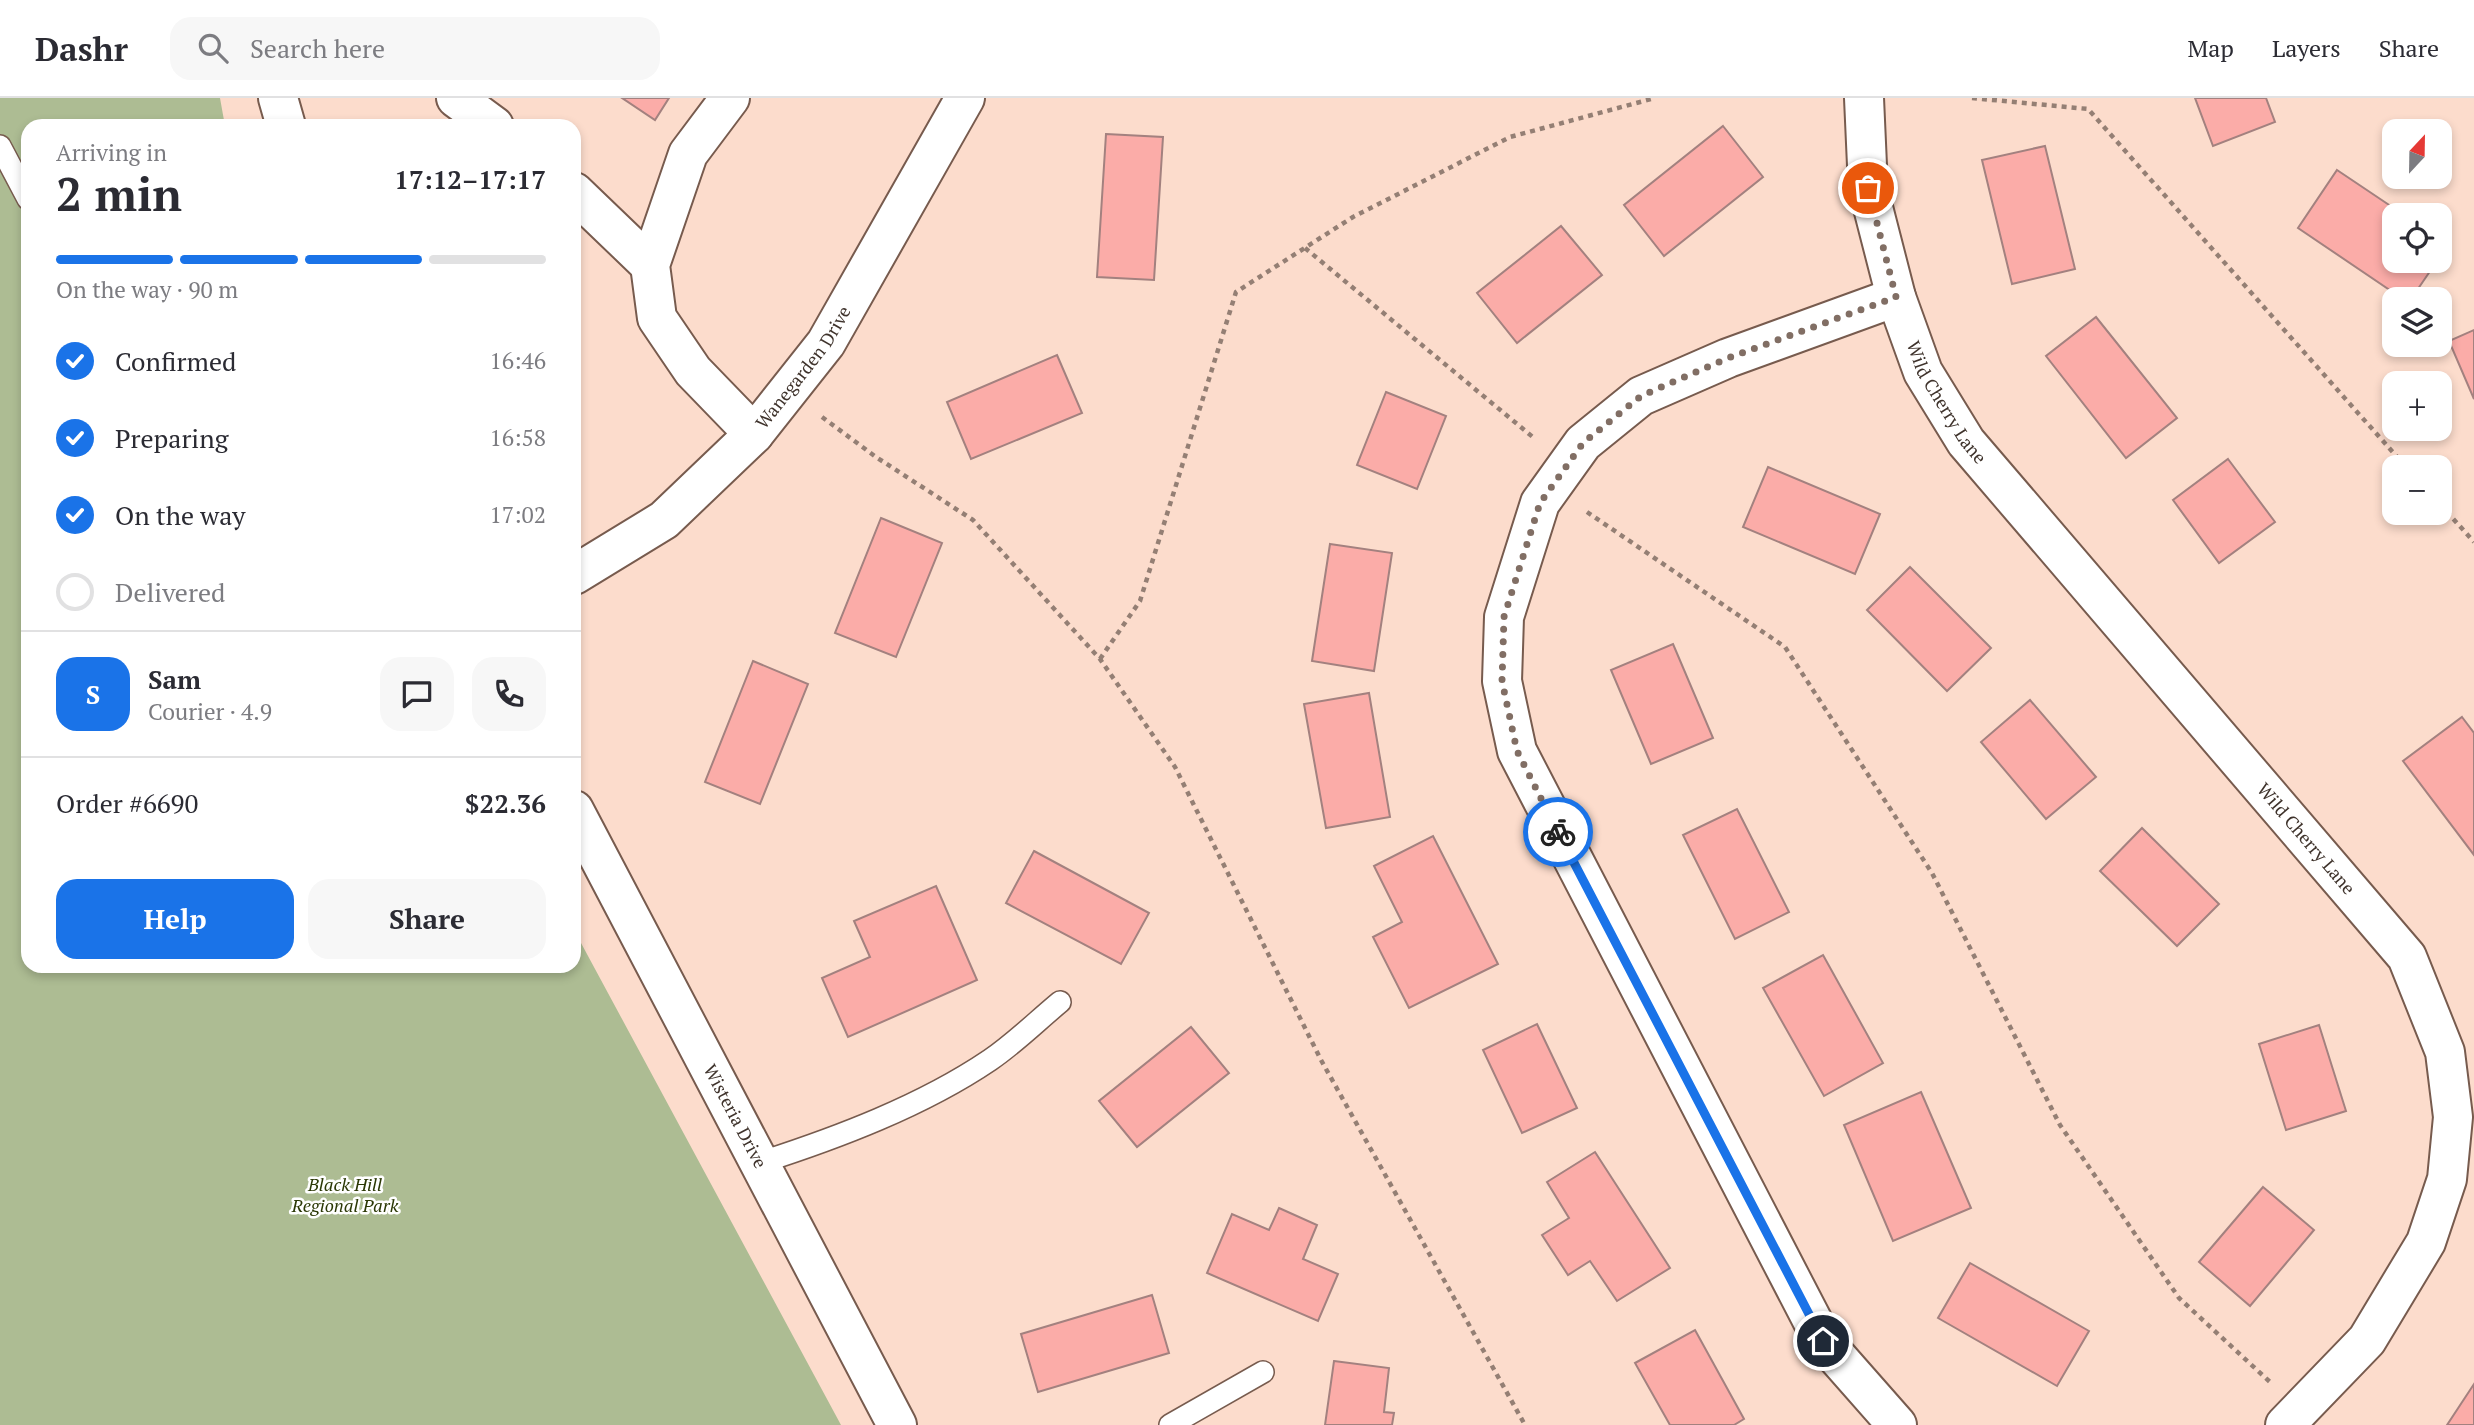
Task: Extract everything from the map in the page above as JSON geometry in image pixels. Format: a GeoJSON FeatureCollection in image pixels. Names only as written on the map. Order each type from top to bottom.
{"type":"FeatureCollection","features":[{"type":"Feature","properties":{"kind":"street"},"geometry":{"type":"LineString","coordinates":[[278,98],[284,119]]}},
{"type":"Feature","properties":{"kind":"street"},"geometry":{"type":"LineString","coordinates":[[456,98],[484,119]]}},
{"type":"Feature","properties":{"kind":"street"},"geometry":{"type":"LineString","coordinates":[[730,98],[688,154],[650,265],[657,317],[693,371],[754,434]]}},
{"type":"Feature","properties":{"kind":"street","name":"Wanegarden Drive"},"geometry":{"type":"LineString","coordinates":[[581,571],[664,520],[754,434],[826,343],[965,98]]}},
{"type":"Feature","properties":{"kind":"street","name":"Wild Cherry Lane"},"geometry":{"type":"LineString","coordinates":[[1864,98],[1868,188],[1896,297],[1923,372],[1966,442],[2407,957],[2445,1052],[2453,1117],[2448,1167],[2427,1242],[2367,1340],[2292,1417]]}},
{"type":"Feature","properties":{"kind":"street"},"geometry":{"type":"LineString","coordinates":[[581,199],[650,265]]}},
{"type":"Feature","properties":{"kind":"street"},"geometry":{"type":"LineString","coordinates":[[1896,297],[1728,358],[1641,396],[1583,443],[1540,503],[1504,617],[1502,681],[1517,751],[1823,1341],[1897,1425]]}},
{"type":"Feature","properties":{"kind":"street","name":"Wisteria Drive"},"geometry":{"type":"LineString","coordinates":[[581,823],[897,1425]]}},
{"type":"Feature","properties":{"kind":"lane"},"geometry":{"type":"LineString","coordinates":[[0,146],[21,186]]}},
{"type":"Feature","properties":{"kind":"lane"},"geometry":{"type":"LineString","coordinates":[[760,1164],[819,1144],[891,1114],[990,1060],[1060,1002]]}},
{"type":"Feature","properties":{"kind":"lane"},"geometry":{"type":"LineString","coordinates":[[1170,1425],[1263,1372]]}},
{"type":"Feature","properties":{"kind":"path"},"geometry":{"type":"LineString","coordinates":[[1100,659],[1140,601],[1236,292],[1353,217],[1510,137],[1655,98]]}},
{"type":"Feature","properties":{"kind":"path"},"geometry":{"type":"LineString","coordinates":[[1972,98],[2088,109],[2395,455]]}},
{"type":"Feature","properties":{"kind":"path"},"geometry":{"type":"LineString","coordinates":[[1305,248],[1559,477],[1785,647],[1932,873],[2060,1125],[2179,1298],[2292,1417]]}},
{"type":"Feature","properties":{"kind":"path"},"geometry":{"type":"LineString","coordinates":[[788,391],[876,457],[973,520],[1100,659],[1175,767],[1321,1060],[1525,1425]]}},
{"type":"Feature","properties":{"kind":"path"},"geometry":{"type":"LineString","coordinates":[[2452,518],[2474,542]]}},
{"type":"Feature","properties":{"kind":"green space","name":"Black Hill Regional Park"},"geometry":{"type":"Polygon","coordinates":[[[0,98],[220,98],[224,119],[21,119],[21,973],[581,973],[581,943],[841,1425],[0,1425],[0,98]]]}},
{"type":"Feature","properties":{"kind":"building"},"geometry":{"type":"Polygon","coordinates":[[[622,98],[669,98],[655,120],[622,98]]]}},
{"type":"Feature","properties":{"kind":"building"},"geometry":{"type":"Polygon","coordinates":[[[2195,98],[2266,98],[2275,122],[2213,146],[2195,98]]]}},
{"type":"Feature","properties":{"kind":"building"},"geometry":{"type":"Polygon","coordinates":[[[1723,126],[1763,177],[1664,256],[1624,205],[1723,126]]]}},
{"type":"Feature","properties":{"kind":"building"},"geometry":{"type":"Polygon","coordinates":[[[1106,134],[1163,137],[1154,280],[1097,277],[1106,134]]]}},
{"type":"Feature","properties":{"kind":"building"},"geometry":{"type":"Polygon","coordinates":[[[2045,146],[2075,269],[2012,284],[1982,160],[2045,146]]]}},
{"type":"Feature","properties":{"kind":"building"},"geometry":{"type":"Polygon","coordinates":[[[2337,170],[2386,203],[2382,203],[2382,273],[2429,273],[2419,287],[2385,287],[2298,228],[2337,170]]]}},
{"type":"Feature","properties":{"kind":"building"},"geometry":{"type":"Polygon","coordinates":[[[1561,226],[1602,275],[1517,343],[1477,293],[1561,226]]]}},
{"type":"Feature","properties":{"kind":"building"},"geometry":{"type":"Polygon","coordinates":[[[2096,317],[2177,418],[2126,458],[2046,356],[2096,317]]]}},
{"type":"Feature","properties":{"kind":"building"},"geometry":{"type":"Polygon","coordinates":[[[2474,330],[2474,399],[2452,348],[2452,340],[2474,330]]]}},
{"type":"Feature","properties":{"kind":"building"},"geometry":{"type":"Polygon","coordinates":[[[1057,355],[1082,413],[971,459],[947,402],[1057,355]]]}},
{"type":"Feature","properties":{"kind":"building"},"geometry":{"type":"Polygon","coordinates":[[[1386,392],[1446,416],[1417,489],[1357,465],[1386,392]]]}},
{"type":"Feature","properties":{"kind":"building"},"geometry":{"type":"Polygon","coordinates":[[[2228,459],[2275,522],[2219,563],[2173,500],[2228,459]]]}},
{"type":"Feature","properties":{"kind":"building"},"geometry":{"type":"Polygon","coordinates":[[[1768,467],[1880,514],[1855,574],[1743,527],[1768,467]]]}},
{"type":"Feature","properties":{"kind":"building"},"geometry":{"type":"Polygon","coordinates":[[[881,518],[942,543],[896,657],[835,633],[881,518]]]}},
{"type":"Feature","properties":{"kind":"building"},"geometry":{"type":"Polygon","coordinates":[[[1330,544],[1392,553],[1374,671],[1312,661],[1330,544]]]}},
{"type":"Feature","properties":{"kind":"building"},"geometry":{"type":"Polygon","coordinates":[[[1910,567],[1991,648],[1947,691],[1867,610],[1910,567]]]}},
{"type":"Feature","properties":{"kind":"building"},"geometry":{"type":"Polygon","coordinates":[[[1673,644],[1713,738],[1651,764],[1611,670],[1673,644]]]}},
{"type":"Feature","properties":{"kind":"building"},"geometry":{"type":"Polygon","coordinates":[[[753,661],[808,684],[760,804],[705,782],[753,661]]]}},
{"type":"Feature","properties":{"kind":"building"},"geometry":{"type":"Polygon","coordinates":[[[1369,693],[1390,817],[1326,828],[1304,704],[1369,693]]]}},
{"type":"Feature","properties":{"kind":"building"},"geometry":{"type":"Polygon","coordinates":[[[2030,700],[2096,777],[2046,819],[1981,742],[2030,700]]]}},
{"type":"Feature","properties":{"kind":"building"},"geometry":{"type":"Polygon","coordinates":[[[2462,717],[2474,733],[2474,855],[2403,761],[2462,717]]]}},
{"type":"Feature","properties":{"kind":"building"},"geometry":{"type":"Polygon","coordinates":[[[1737,809],[1789,912],[1735,939],[1683,835],[1737,809]]]}},
{"type":"Feature","properties":{"kind":"building"},"geometry":{"type":"Polygon","coordinates":[[[2142,828],[2219,904],[2177,946],[2100,871],[2142,828]]]}},
{"type":"Feature","properties":{"kind":"building"},"geometry":{"type":"Polygon","coordinates":[[[1433,836],[1498,964],[1409,1008],[1373,937],[1402,922],[1374,866],[1433,836]]]}},
{"type":"Feature","properties":{"kind":"building"},"geometry":{"type":"Polygon","coordinates":[[[1034,851],[1149,913],[1121,964],[1006,903],[1034,851]]]}},
{"type":"Feature","properties":{"kind":"building"},"geometry":{"type":"Polygon","coordinates":[[[936,886],[977,980],[848,1037],[822,978],[870,957],[854,921],[936,886]]]}},
{"type":"Feature","properties":{"kind":"building"},"geometry":{"type":"Polygon","coordinates":[[[1823,955],[1883,1063],[1824,1096],[1763,988],[1823,955]]]}},
{"type":"Feature","properties":{"kind":"building"},"geometry":{"type":"Polygon","coordinates":[[[1537,1024],[1577,1108],[1522,1133],[1483,1050],[1537,1024]]]}},
{"type":"Feature","properties":{"kind":"building"},"geometry":{"type":"Polygon","coordinates":[[[2319,1025],[2346,1111],[2286,1130],[2259,1044],[2319,1025]]]}},
{"type":"Feature","properties":{"kind":"building"},"geometry":{"type":"Polygon","coordinates":[[[1191,1027],[1229,1073],[1137,1147],[1099,1101],[1191,1027]]]}},
{"type":"Feature","properties":{"kind":"building"},"geometry":{"type":"Polygon","coordinates":[[[1921,1092],[1971,1208],[1893,1241],[1844,1125],[1921,1092]]]}},
{"type":"Feature","properties":{"kind":"building"},"geometry":{"type":"Polygon","coordinates":[[[1595,1152],[1670,1268],[1617,1301],[1590,1261],[1568,1275],[1542,1235],[1569,1218],[1547,1182],[1595,1152]]]}},
{"type":"Feature","properties":{"kind":"building"},"geometry":{"type":"Polygon","coordinates":[[[2263,1187],[2314,1230],[2250,1306],[2199,1262],[2263,1187]]]}},
{"type":"Feature","properties":{"kind":"building"},"geometry":{"type":"Polygon","coordinates":[[[1279,1208],[1317,1225],[1303,1259],[1338,1274],[1318,1321],[1207,1273],[1232,1214],[1269,1230],[1279,1208]]]}},
{"type":"Feature","properties":{"kind":"building"},"geometry":{"type":"Polygon","coordinates":[[[1970,1263],[2089,1331],[2057,1386],[1938,1318],[1970,1263]]]}},
{"type":"Feature","properties":{"kind":"building"},"geometry":{"type":"Polygon","coordinates":[[[1152,1295],[1169,1353],[1038,1392],[1021,1334],[1152,1295]]]}},
{"type":"Feature","properties":{"kind":"building"},"geometry":{"type":"Polygon","coordinates":[[[1695,1330],[1744,1419],[1734,1425],[1670,1425],[1635,1363],[1695,1330]]]}},
{"type":"Feature","properties":{"kind":"building"},"geometry":{"type":"Polygon","coordinates":[[[1334,1361],[1389,1368],[1384,1412],[1394,1413],[1392,1425],[1325,1425],[1334,1361]]]}},
{"type":"Feature","properties":{"kind":"building"},"geometry":{"type":"Polygon","coordinates":[[[2474,1384],[2474,1425],[2447,1425],[2474,1384]]]}},
{"type":"Feature","properties":{"kind":"way so far"},"geometry":{"type":"LineString","coordinates":[[1558,832],[1517,751],[1502,681],[1504,617],[1540,503],[1583,443],[1641,396],[1728,358],[1896,297],[1868,188]]}},
{"type":"Feature","properties":{"kind":"route"},"geometry":{"type":"LineString","coordinates":[[1558,832],[1823,1341]]}}]}
